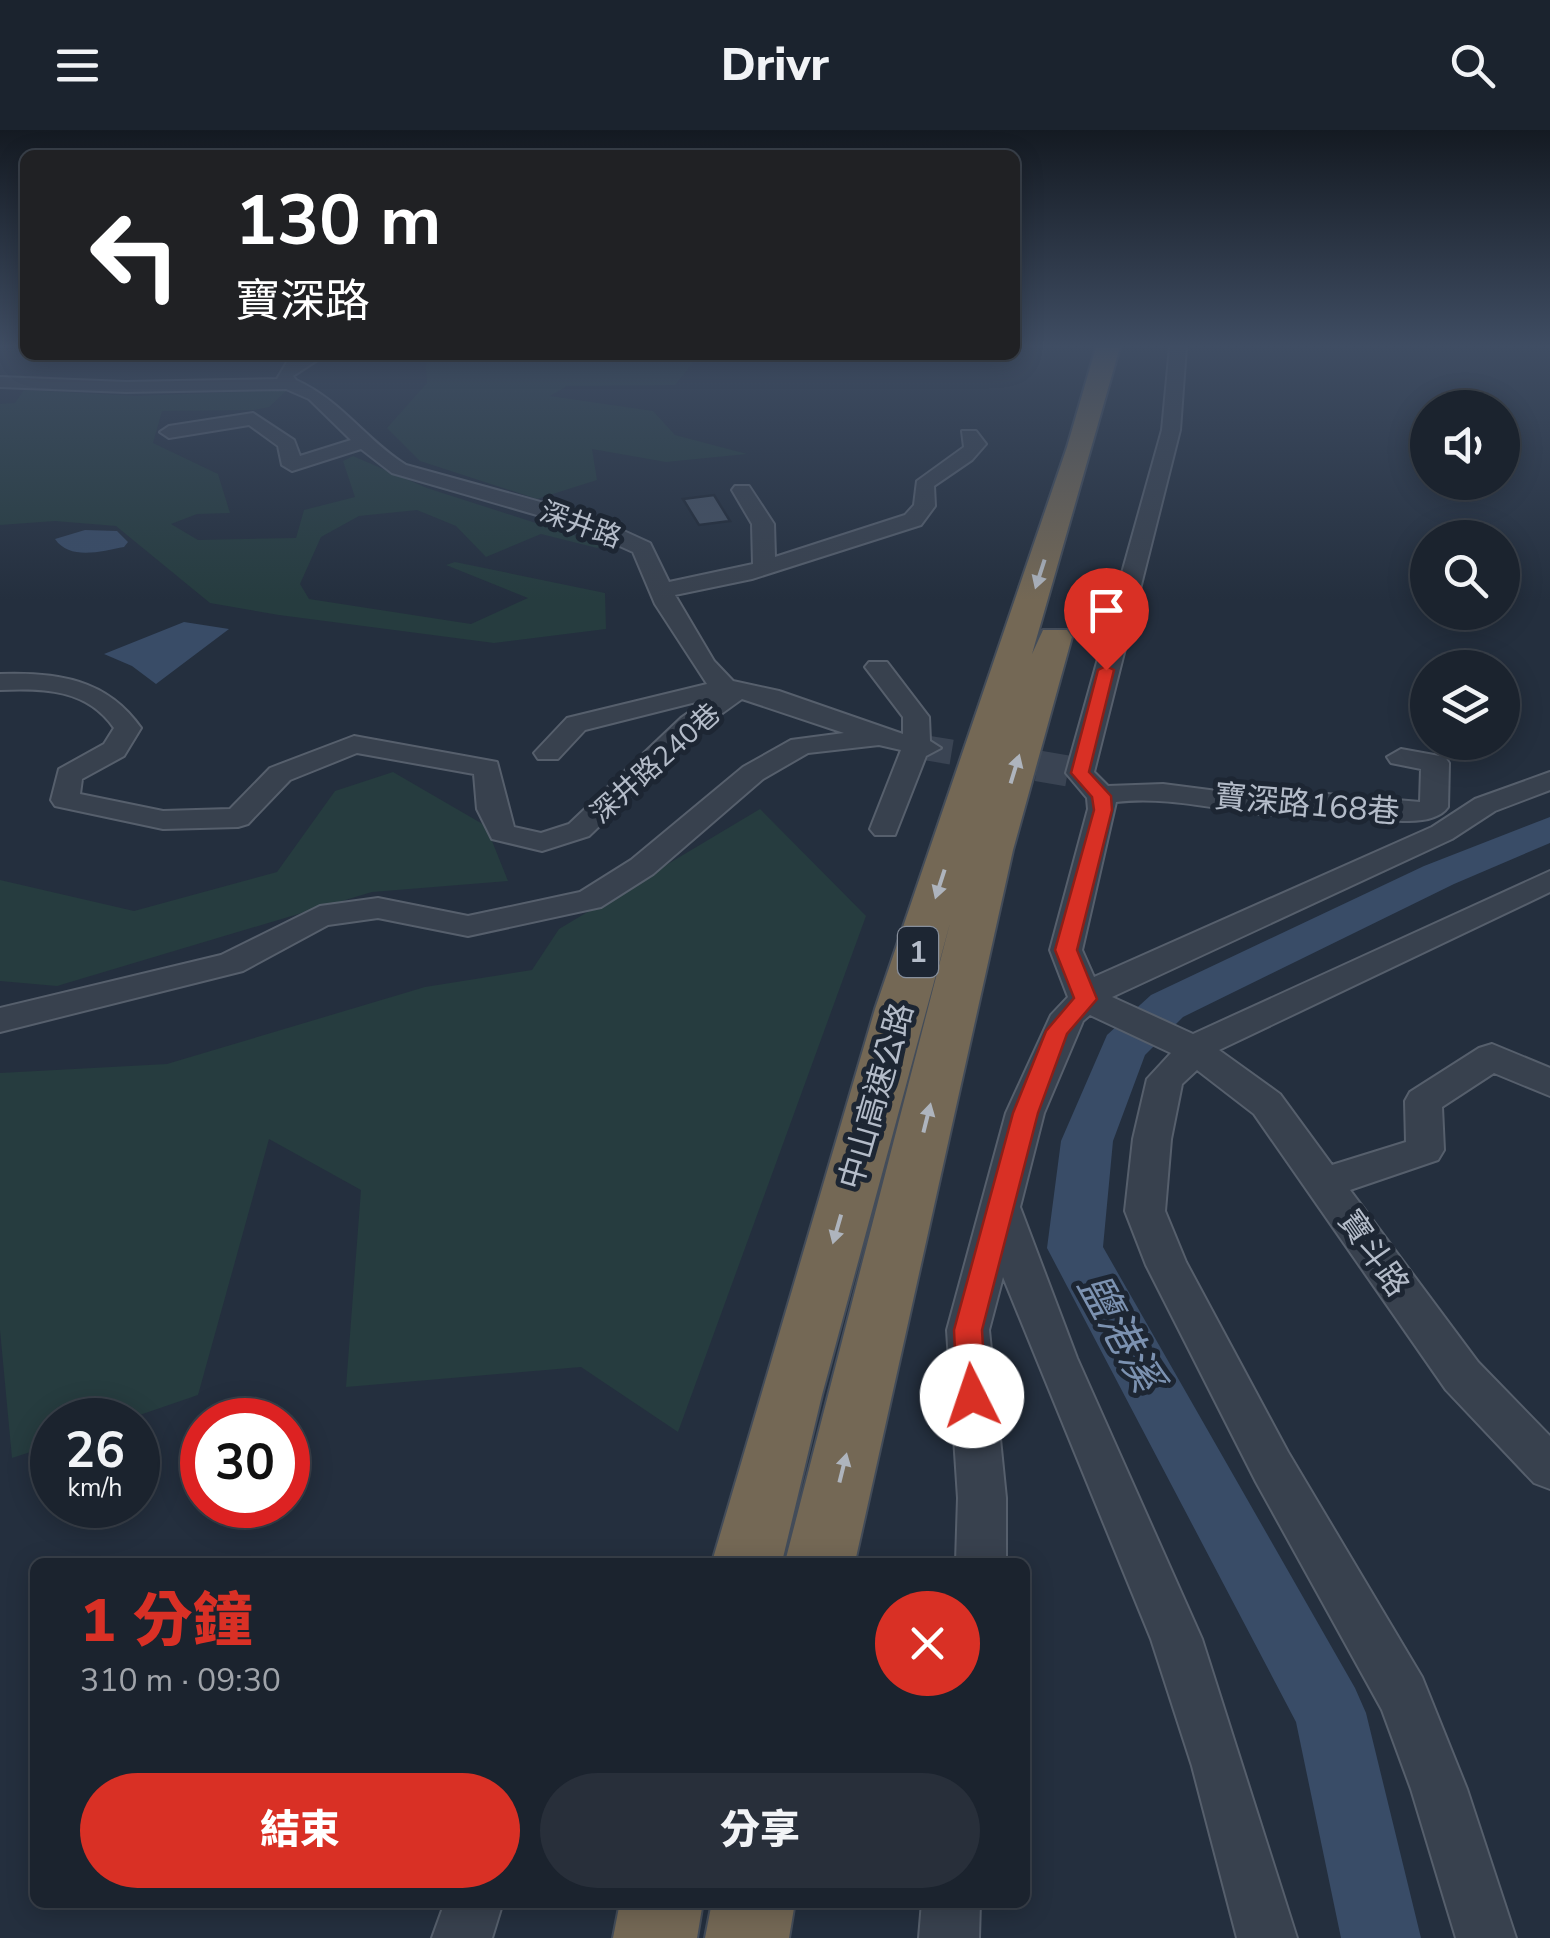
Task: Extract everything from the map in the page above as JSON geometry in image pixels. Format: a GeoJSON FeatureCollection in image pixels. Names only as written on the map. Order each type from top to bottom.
{"type":"FeatureCollection","features":[{"type":"Feature","properties":{"kind":"highway","name":"中山高速公路"},"geometry":{"type":"LineString","coordinates":[[748,1558],[790,1394],[900,1009],[1086,431]]}},
{"type":"Feature","properties":{"kind":"highway","name":"中山高速公路"},"geometry":{"type":"LineString","coordinates":[[821,1558],[991,850],[1115,431]]}},
{"type":"Feature","properties":{"kind":"highway"},"geometry":{"type":"LineString","coordinates":[[654,1938],[661,1908]]}},
{"type":"Feature","properties":{"kind":"highway"},"geometry":{"type":"LineString","coordinates":[[747,1938],[753,1908]]}},
{"type":"Feature","properties":{"kind":"street"},"geometry":{"type":"LineString","coordinates":[[168,432],[172,431]]}},
{"type":"Feature","properties":{"kind":"street"},"geometry":{"type":"LineString","coordinates":[[270,431],[288,444],[292,465],[368,441]]}},
{"type":"Feature","properties":{"kind":"street","name":"深井路"},"geometry":{"type":"LineString","coordinates":[[357,431],[381,458],[398,469],[624,536],[642,548],[661,591],[704,665],[730,689]]}},
{"type":"Feature","properties":{"kind":"street"},"geometry":{"type":"LineString","coordinates":[[1086,999],[1066,950],[1103,810],[1091,785],[1171,431]]}},
{"type":"Feature","properties":{"kind":"street"},"geometry":{"type":"LineString","coordinates":[[661,591],[764,568],[913,520],[926,506],[924,486],[934,472],[969,456],[976,444],[970,435]]}},
{"type":"Feature","properties":{"kind":"street"},"geometry":{"type":"LineString","coordinates":[[742,490],[763,524],[764,568]]}},
{"type":"Feature","properties":{"kind":"street"},"geometry":{"type":"LineString","coordinates":[[878,666],[916,717],[922,746],[886,829]]}},
{"type":"Feature","properties":{"kind":"street","name":"深井路240巷"},"geometry":{"type":"LineString","coordinates":[[0,682],[50,679],[114,705],[128,728],[114,750],[69,775],[65,800],[163,820],[238,818],[280,774],[354,744],[487,768],[492,809],[502,833],[542,842],[579,830],[730,689]]}},
{"type":"Feature","properties":{"kind":"street"},"geometry":{"type":"LineString","coordinates":[[548,752],[576,724],[730,689],[770,697],[879,737],[922,746]]}},
{"type":"Feature","properties":{"kind":"street"},"geometry":{"type":"LineString","coordinates":[[0,1020],[231,962],[320,916],[378,908],[468,926],[590,900],[642,867],[753,773],[800,746],[879,737]]}},
{"type":"Feature","properties":{"kind":"street","name":"寶深路168巷"},"geometry":{"type":"LineString","coordinates":[[1091,785],[1175,790],[1268,806],[1326,803],[1413,814],[1434,807],[1436,764],[1401,757]]}},
{"type":"Feature","properties":{"kind":"street"},"geometry":{"type":"LineString","coordinates":[[981,1558],[982,1498],[968,1330],[1026,1113],[1057,1031],[1086,999],[1176,951],[1442,834],[1486,805],[1550,780]]}},
{"type":"Feature","properties":{"kind":"street"},"geometry":{"type":"LineString","coordinates":[[1486,1938],[1439,1789],[1403,1696],[1272,1467],[1167,1265],[1145,1211],[1152,1139],[1165,1079],[1193,1049],[1550,880]]}},
{"type":"Feature","properties":{"kind":"street","name":"寶斗路"},"geometry":{"type":"LineString","coordinates":[[1086,999],[1193,1049],[1267,1104],[1462,1376],[1550,1468]]}},
{"type":"Feature","properties":{"kind":"street"},"geometry":{"type":"LineString","coordinates":[[1325,1183],[1425,1150],[1423,1101],[1492,1057],[1550,1084]]}},
{"type":"Feature","properties":{"kind":"street"},"geometry":{"type":"LineString","coordinates":[[1000,1206],[1022,1280],[1049,1347],[1162,1601],[1218,1759],[1267,1938]]}},
{"type":"Feature","properties":{"kind":"street"},"geometry":{"type":"LineString","coordinates":[[462,1938],[472,1908]]}},
{"type":"Feature","properties":{"kind":"street"},"geometry":{"type":"LineString","coordinates":[[949,1938],[951,1908]]}},
{"type":"Feature","properties":{"kind":"green space"},"geometry":{"type":"Polygon","coordinates":[[[0,431],[156,431],[153,443],[218,474],[230,513],[197,514],[171,524],[198,540],[296,538],[304,510],[355,497],[343,461],[353,456],[427,488],[604,545],[597,548],[541,534],[486,557],[456,526],[417,510],[359,516],[321,537],[300,584],[309,599],[471,624],[528,598],[446,565],[455,562],[605,593],[606,629],[494,643],[279,615],[210,603],[116,526],[55,521],[0,525],[0,431]]]}},
{"type":"Feature","properties":{"kind":"green space"},"geometry":{"type":"Polygon","coordinates":[[[390,431],[672,431],[747,454],[666,462],[592,449],[597,480],[537,499],[420,461],[390,431]]]}},
{"type":"Feature","properties":{"kind":"green space"},"geometry":{"type":"Polygon","coordinates":[[[393,772],[486,826],[508,881],[372,892],[57,986],[0,981],[0,880],[134,911],[277,872],[335,791],[393,772]]]}},
{"type":"Feature","properties":{"kind":"green space"},"geometry":{"type":"Polygon","coordinates":[[[760,809],[866,916],[678,1432],[581,1367],[346,1387],[361,1190],[269,1139],[198,1395],[160,1408],[160,1398],[30,1398],[30,1452],[12,1458],[0,1330],[0,1073],[167,1064],[425,987],[532,970],[559,929],[760,809]]]}},
{"type":"Feature","properties":{"kind":"water"},"geometry":{"type":"Polygon","coordinates":[[[85,530],[117,531],[128,542],[124,547],[87,553],[69,550],[55,539],[85,530]]]}},
{"type":"Feature","properties":{"kind":"water"},"geometry":{"type":"Polygon","coordinates":[[[184,622],[229,629],[156,684],[132,666],[104,654],[184,622]]]}},
{"type":"Feature","properties":{"kind":"building"},"geometry":{"type":"Polygon","coordinates":[[[714,495],[730,521],[699,525],[683,499],[714,495]]]}},
{"type":"Feature","properties":{"kind":"waterway","name":"鹽港溪"},"geometry":{"type":"LineString","coordinates":[[1381,1938],[1330,1713],[1075,1248],[1087,1141],[1124,1047],[1167,1006],[1439,875],[1550,829]]}},
{"type":"Feature","properties":{"kind":"tunnel"},"geometry":{"type":"LineString","coordinates":[[927,748],[1006,761]]}},
{"type":"Feature","properties":{"kind":"tunnel"},"geometry":{"type":"LineString","coordinates":[[991,758],[1080,773]]}},
{"type":"Feature","properties":{"kind":"route"},"geometry":{"type":"LineString","coordinates":[[972,1396],[968,1330],[1026,1113],[1057,1031],[1086,999],[1071,972],[1066,950],[1103,810],[1101,796],[1080,773],[1106,670]]}}]}
